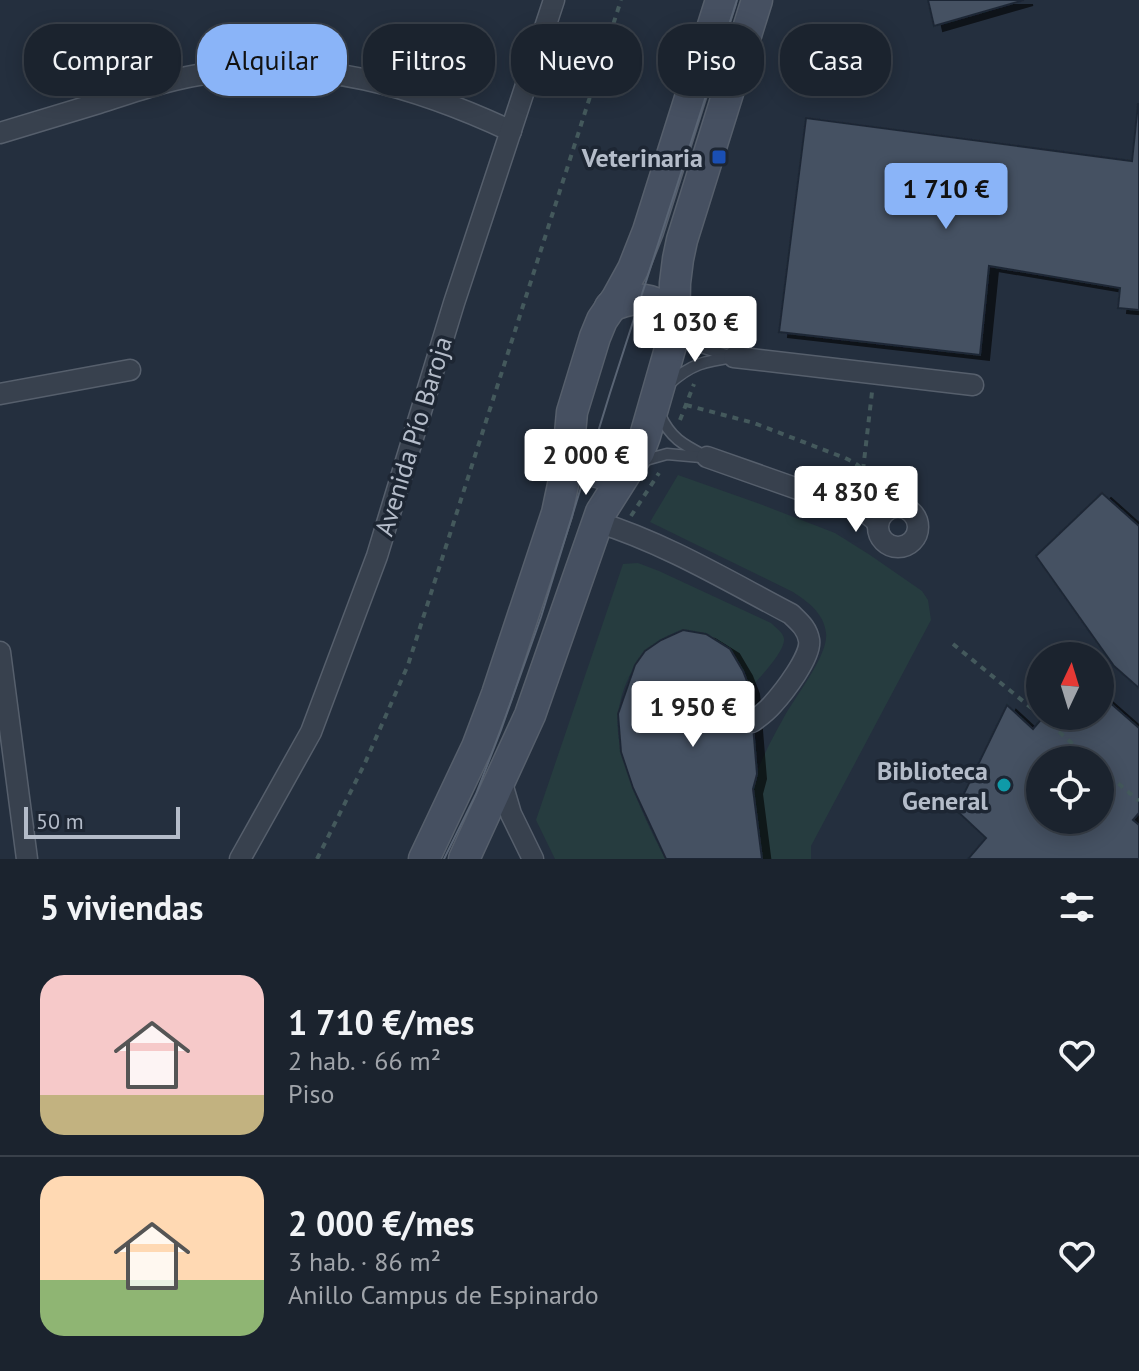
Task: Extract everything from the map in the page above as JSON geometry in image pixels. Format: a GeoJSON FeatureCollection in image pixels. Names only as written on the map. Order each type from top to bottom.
{"type":"FeatureCollection","features":[{"type":"Feature","properties":{"kind":"main road"},"geometry":{"type":"LineString","coordinates":[[424,859],[477,747],[497,694],[564,489],[572,412],[595,337],[633,269],[648,231],[721,0]]}},
{"type":"Feature","properties":{"kind":"main road"},"geometry":{"type":"LineString","coordinates":[[464,859],[530,715],[597,522],[608,499],[639,452],[674,335],[678,259],[757,0]]}},
{"type":"Feature","properties":{"kind":"main road"},"geometry":{"type":"LineString","coordinates":[[613,303],[642,298],[659,304],[674,320]]}},
{"type":"Feature","properties":{"kind":"main road"},"geometry":{"type":"LineString","coordinates":[[568,456],[597,473],[617,472],[630,467]]}},
{"type":"Feature","properties":{"kind":"street","name":"Avenida Pío Baroja"},"geometry":{"type":"LineString","coordinates":[[240,859],[311,732],[377,556],[454,303],[554,0]]}},
{"type":"Feature","properties":{"kind":"street"},"geometry":{"type":"LineString","coordinates":[[0,133],[212,72],[294,69],[381,82],[456,107],[511,131]]}},
{"type":"Feature","properties":{"kind":"street"},"geometry":{"type":"LineString","coordinates":[[734,357],[973,385]]}},
{"type":"Feature","properties":{"kind":"street"},"geometry":{"type":"LineString","coordinates":[[0,394],[130,370]]}},
{"type":"Feature","properties":{"kind":"street"},"geometry":{"type":"LineString","coordinates":[[707,457],[852,508]]}},
{"type":"Feature","properties":{"kind":"street"},"geometry":{"type":"LineString","coordinates":[[894,507],[907,509],[916,518],[918,531],[912,542],[900,548],[887,545],[878,534],[878,521],[882,514],[894,507]]}},
{"type":"Feature","properties":{"kind":"street"},"geometry":{"type":"LineString","coordinates":[[597,522],[621,529],[685,559],[791,614],[804,626],[809,647],[802,662],[770,707],[752,722]]}},
{"type":"Feature","properties":{"kind":"street"},"geometry":{"type":"LineString","coordinates":[[0,652],[27,859]]}},
{"type":"Feature","properties":{"kind":"street"},"geometry":{"type":"LineString","coordinates":[[501,780],[511,814],[533,859]]}},
{"type":"Feature","properties":{"kind":"lane"},"geometry":{"type":"LineString","coordinates":[[674,320],[698,346],[734,357]]}},
{"type":"Feature","properties":{"kind":"lane"},"geometry":{"type":"LineString","coordinates":[[707,457],[673,437],[665,427],[656,398],[687,369],[709,360],[734,357]]}},
{"type":"Feature","properties":{"kind":"lane"},"geometry":{"type":"LineString","coordinates":[[630,467],[667,454],[707,457]]}},
{"type":"Feature","properties":{"kind":"lane"},"geometry":{"type":"LineString","coordinates":[[852,508],[887,510]]}},
{"type":"Feature","properties":{"kind":"lane"},"geometry":{"type":"LineString","coordinates":[[852,508],[871,523],[878,534]]}},
{"type":"Feature","properties":{"kind":"path"},"geometry":{"type":"LineString","coordinates":[[317,859],[365,763],[408,665],[621,0]]}},
{"type":"Feature","properties":{"kind":"path"},"geometry":{"type":"LineString","coordinates":[[852,508],[863,476],[874,374]]}},
{"type":"Feature","properties":{"kind":"path"},"geometry":{"type":"LineString","coordinates":[[686,405],[777,431],[845,458],[863,470]]}},
{"type":"Feature","properties":{"kind":"path"},"geometry":{"type":"LineString","coordinates":[[953,644],[1026,704]]}},
{"type":"Feature","properties":{"kind":"path"},"geometry":{"type":"LineString","coordinates":[[1056,730],[1075,746]]}},
{"type":"Feature","properties":{"kind":"path"},"geometry":{"type":"LineString","coordinates":[[1114,780],[1139,801]]}},
{"type":"Feature","properties":{"kind":"green space"},"geometry":{"type":"Polygon","coordinates":[[[678,475],[835,533],[922,591],[928,600],[931,620],[811,846],[811,859],[762,859],[753,786],[770,742],[822,653],[825,626],[814,609],[793,592],[650,522],[678,475]]]}},
{"type":"Feature","properties":{"kind":"green space"},"geometry":{"type":"Polygon","coordinates":[[[638,563],[771,623],[782,634],[783,644],[776,658],[750,689],[731,650],[707,636],[681,631],[656,643],[646,652],[624,688],[618,730],[633,788],[666,859],[555,859],[536,820],[623,564],[638,563]]]}},
{"type":"Feature","properties":{"kind":"building"},"geometry":{"type":"Polygon","coordinates":[[[928,0],[1024,0],[934,26],[928,0]]]}},
{"type":"Feature","properties":{"kind":"building"},"geometry":{"type":"Polygon","coordinates":[[[1138,104],[1139,310],[1118,308],[1120,288],[989,266],[980,355],[779,332],[806,118],[1132,161],[1138,104]]]}},
{"type":"Feature","properties":{"kind":"building"},"geometry":{"type":"Polygon","coordinates":[[[1102,493],[1139,526],[1139,688],[1114,666],[1114,642],[1097,642],[1036,556],[1102,493]]]}},
{"type":"Feature","properties":{"kind":"building"},"geometry":{"type":"Polygon","coordinates":[[[683,630],[706,634],[730,649],[750,689],[757,774],[753,789],[762,859],[666,859],[633,788],[621,752],[618,714],[635,665],[645,651],[683,630]]]}},
{"type":"Feature","properties":{"kind":"building","name":"Biblioteca General"},"geometry":{"type":"Polygon","coordinates":[[[1007,705],[1026,723],[1026,730],[1114,730],[1114,706],[1139,728],[1139,813],[1133,820],[1139,825],[1139,859],[968,859],[986,838],[956,810],[1007,705]]]}},
{"type":"Feature","properties":{"kind":"tram line"},"geometry":{"type":"LineString","coordinates":[[444,859],[476,794],[541,617],[737,0]]}},
{"type":"Feature","properties":{"kind":"place","name":"Veterinaria"},"geometry":{"type":"Point","coordinates":[719,157]}},
{"type":"Feature","properties":{"kind":"place","name":"Biblioteca General"},"geometry":{"type":"Point","coordinates":[1004,785]}}]}
